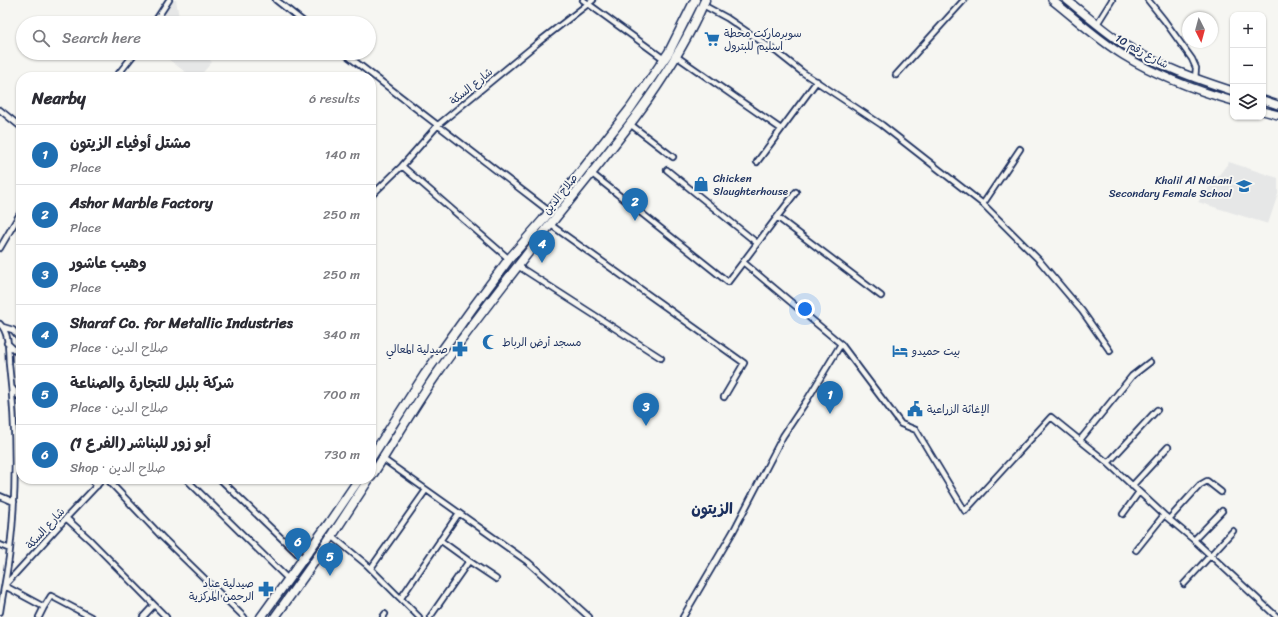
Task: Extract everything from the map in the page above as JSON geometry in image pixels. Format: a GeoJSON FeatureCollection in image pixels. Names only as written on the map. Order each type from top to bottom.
{"type":"FeatureCollection","features":[{"type":"Feature","properties":{"kind":"highway","name":"صلاح الدين"},"geometry":{"type":"LineString","coordinates":[[376,450],[425,374],[509,259],[630,109],[664,59],[694,0]]}},
{"type":"Feature","properties":{"kind":"highway","name":"صلاح الدين"},"geometry":{"type":"LineString","coordinates":[[376,468],[436,375],[518,266],[630,124],[676,56],[704,2]]}},
{"type":"Feature","properties":{"kind":"highway"},"geometry":{"type":"LineString","coordinates":[[261,617],[355,484]]}},
{"type":"Feature","properties":{"kind":"highway","name":"صلاح الدين"},"geometry":{"type":"LineString","coordinates":[[275,617],[332,536],[366,484]]}},
{"type":"Feature","properties":{"kind":"main road","name":"شارع رقم 10"},"geometry":{"type":"LineString","coordinates":[[1052,0],[1113,48],[1135,62],[1181,83],[1230,100]]}},
{"type":"Feature","properties":{"kind":"main road","name":"شارع رقم 10"},"geometry":{"type":"LineString","coordinates":[[1067,0],[1125,45],[1142,55],[1195,79],[1230,90]]}},
{"type":"Feature","properties":{"kind":"main road"},"geometry":{"type":"LineString","coordinates":[[1266,101],[1278,105]]}},
{"type":"Feature","properties":{"kind":"main road"},"geometry":{"type":"LineString","coordinates":[[1266,111],[1278,115]]}},
{"type":"Feature","properties":{"kind":"street"},"geometry":{"type":"LineString","coordinates":[[159,16],[169,0]]}},
{"type":"Feature","properties":{"kind":"street"},"geometry":{"type":"LineString","coordinates":[[276,0],[297,16]]}},
{"type":"Feature","properties":{"kind":"street"},"geometry":{"type":"LineString","coordinates":[[583,0],[664,59]]}},
{"type":"Feature","properties":{"kind":"street","name":"شارع السكة"},"geometry":{"type":"LineString","coordinates":[[376,191],[402,166],[438,125],[593,0]]}},
{"type":"Feature","properties":{"kind":"street"},"geometry":{"type":"LineString","coordinates":[[896,75],[964,0]]}},
{"type":"Feature","properties":{"kind":"street"},"geometry":{"type":"LineString","coordinates":[[1098,24],[1112,0]]}},
{"type":"Feature","properties":{"kind":"street"},"geometry":{"type":"LineString","coordinates":[[1148,0],[1192,59],[1196,68],[1195,79]]}},
{"type":"Feature","properties":{"kind":"street"},"geometry":{"type":"LineString","coordinates":[[704,2],[882,125],[943,171],[983,204],[1038,259],[1082,311],[1110,351]]}},
{"type":"Feature","properties":{"kind":"street"},"geometry":{"type":"LineString","coordinates":[[676,56],[781,129]]}},
{"type":"Feature","properties":{"kind":"street"},"geometry":{"type":"LineString","coordinates":[[120,72],[129,60]]}},
{"type":"Feature","properties":{"kind":"street"},"geometry":{"type":"LineString","coordinates":[[353,60],[369,72]]}},
{"type":"Feature","properties":{"kind":"street"},"geometry":{"type":"LineString","coordinates":[[376,78],[549,211]]}},
{"type":"Feature","properties":{"kind":"street"},"geometry":{"type":"LineString","coordinates":[[757,162],[817,81]]}},
{"type":"Feature","properties":{"kind":"street"},"geometry":{"type":"LineString","coordinates":[[0,110],[16,123]]}},
{"type":"Feature","properties":{"kind":"street"},"geometry":{"type":"LineString","coordinates":[[630,124],[673,157]]}},
{"type":"Feature","properties":{"kind":"street"},"geometry":{"type":"LineString","coordinates":[[983,204],[1020,149]]}},
{"type":"Feature","properties":{"kind":"street"},"geometry":{"type":"LineString","coordinates":[[402,166],[509,259]]}},
{"type":"Feature","properties":{"kind":"street"},"geometry":{"type":"LineString","coordinates":[[667,170],[757,243]]}},
{"type":"Feature","properties":{"kind":"street"},"geometry":{"type":"LineString","coordinates":[[591,173],[728,282],[796,192]]}},
{"type":"Feature","properties":{"kind":"street"},"geometry":{"type":"LineString","coordinates":[[777,217],[881,296]]}},
{"type":"Feature","properties":{"kind":"street"},"geometry":{"type":"LineString","coordinates":[[0,248],[16,221]]}},
{"type":"Feature","properties":{"kind":"street"},"geometry":{"type":"LineString","coordinates":[[551,225],[744,363],[724,397]]}},
{"type":"Feature","properties":{"kind":"street"},"geometry":{"type":"LineString","coordinates":[[743,262],[840,344],[901,424],[916,430],[966,512],[1051,416],[1108,463],[1164,515],[1194,540],[1276,617]]}},
{"type":"Feature","properties":{"kind":"street"},"geometry":{"type":"LineString","coordinates":[[518,266],[661,358]]}},
{"type":"Feature","properties":{"kind":"street"},"geometry":{"type":"LineString","coordinates":[[1,325],[13,330],[16,333]]}},
{"type":"Feature","properties":{"kind":"street"},"geometry":{"type":"LineString","coordinates":[[0,612],[10,549],[15,472],[12,388],[6,332],[1,325]]}},
{"type":"Feature","properties":{"kind":"street"},"geometry":{"type":"LineString","coordinates":[[7,343],[16,351]]}},
{"type":"Feature","properties":{"kind":"street"},"geometry":{"type":"LineString","coordinates":[[683,617],[734,530],[783,436],[807,400],[840,344]]}},
{"type":"Feature","properties":{"kind":"street"},"geometry":{"type":"LineString","coordinates":[[1080,440],[1132,376],[1150,362]]}},
{"type":"Feature","properties":{"kind":"street"},"geometry":{"type":"LineString","coordinates":[[12,388],[16,392]]}},
{"type":"Feature","properties":{"kind":"street"},"geometry":{"type":"LineString","coordinates":[[1108,463],[1157,410]]}},
{"type":"Feature","properties":{"kind":"street"},"geometry":{"type":"LineString","coordinates":[[1132,486],[1168,447]]}},
{"type":"Feature","properties":{"kind":"street"},"geometry":{"type":"LineString","coordinates":[[382,459],[528,562],[589,617]]}},
{"type":"Feature","properties":{"kind":"street"},"geometry":{"type":"LineString","coordinates":[[1169,519],[1200,485],[1207,481],[1221,492]]}},
{"type":"Feature","properties":{"kind":"street"},"geometry":{"type":"LineString","coordinates":[[112,484],[162,537],[244,617]]}},
{"type":"Feature","properties":{"kind":"street"},"geometry":{"type":"LineString","coordinates":[[191,484],[288,579]]}},
{"type":"Feature","properties":{"kind":"street"},"geometry":{"type":"LineString","coordinates":[[225,484],[303,558]]}},
{"type":"Feature","properties":{"kind":"street","name":"شارع السكة"},"geometry":{"type":"LineString","coordinates":[[0,590],[97,486]]}},
{"type":"Feature","properties":{"kind":"street"},"geometry":{"type":"LineString","coordinates":[[371,568],[426,490]]}},
{"type":"Feature","properties":{"kind":"street"},"geometry":{"type":"LineString","coordinates":[[1124,514],[1139,492]]}},
{"type":"Feature","properties":{"kind":"street"},"geometry":{"type":"LineString","coordinates":[[0,496],[14,502]]}},
{"type":"Feature","properties":{"kind":"street"},"geometry":{"type":"LineString","coordinates":[[1194,540],[1222,510]]}},
{"type":"Feature","properties":{"kind":"street"},"geometry":{"type":"LineString","coordinates":[[401,598],[459,513]]}},
{"type":"Feature","properties":{"kind":"street"},"geometry":{"type":"LineString","coordinates":[[1136,550],[1164,515]]}},
{"type":"Feature","properties":{"kind":"street"},"geometry":{"type":"LineString","coordinates":[[66,518],[90,540],[166,617]]}},
{"type":"Feature","properties":{"kind":"street"},"geometry":{"type":"LineString","coordinates":[[1184,584],[1233,531]]}},
{"type":"Feature","properties":{"kind":"street"},"geometry":{"type":"LineString","coordinates":[[332,536],[371,568],[419,617]]}},
{"type":"Feature","properties":{"kind":"street"},"geometry":{"type":"LineString","coordinates":[[440,540],[496,579]]}},
{"type":"Feature","properties":{"kind":"street"},"geometry":{"type":"LineString","coordinates":[[0,545],[10,549]]}},
{"type":"Feature","properties":{"kind":"street"},"geometry":{"type":"LineString","coordinates":[[430,617],[469,561]]}},
{"type":"Feature","properties":{"kind":"street"},"geometry":{"type":"LineString","coordinates":[[5,586],[44,607]]}},
{"type":"Feature","properties":{"kind":"street"},"geometry":{"type":"LineString","coordinates":[[39,617],[51,596],[91,617]]}},
{"type":"Feature","properties":{"kind":"street"},"geometry":{"type":"LineString","coordinates":[[143,617],[154,605]]}},
{"type":"Feature","properties":{"kind":"shaded area"},"geometry":{"type":"Polygon","coordinates":[[[172,0],[176,0],[179,16],[162,16],[172,0]]]}},
{"type":"Feature","properties":{"kind":"shaded area"},"geometry":{"type":"Polygon","coordinates":[[[169,60],[210,60],[212,62],[203,72],[185,72],[169,60]]]}},
{"type":"Feature","properties":{"kind":"shaded area","name":"Khalil Al Nobani Secondary Female School"},"geometry":{"type":"Polygon","coordinates":[[[1229,162],[1278,178],[1278,194],[1268,224],[1198,202],[1229,162]]]}},
{"type":"Feature","properties":{"kind":"place","name":"سوبرماركت محطة اسليم للبترول"},"geometry":{"type":"Point","coordinates":[712,39]}},
{"type":"Feature","properties":{"kind":"place","name":"Chicken Slaughterhouse"},"geometry":{"type":"Point","coordinates":[701,184]}},
{"type":"Feature","properties":{"kind":"place","name":"Khalil Al Nobani Secondary Female School"},"geometry":{"type":"Point","coordinates":[1244,186]}},
{"type":"Feature","properties":{"kind":"place","name":"Ashor Marble Factory"},"geometry":{"type":"Point","coordinates":[635,221]}},
{"type":"Feature","properties":{"kind":"place","name":"Sharaf Co. for Metallic Industries"},"geometry":{"type":"Point","coordinates":[542,263]}},
{"type":"Feature","properties":{"kind":"place","name":"مسجد أرض الرباط"},"geometry":{"type":"Point","coordinates":[490,342]}},
{"type":"Feature","properties":{"kind":"place","name":"صيدلية المعالي"},"geometry":{"type":"Point","coordinates":[460,349]}},
{"type":"Feature","properties":{"kind":"place","name":"بيت حميدو"},"geometry":{"type":"Point","coordinates":[900,351]}},
{"type":"Feature","properties":{"kind":"place","name":"الإغاثة الزراعية"},"geometry":{"type":"Point","coordinates":[915,409]}},
{"type":"Feature","properties":{"kind":"place","name":"مشتل أوفياء الزيتون"},"geometry":{"type":"Point","coordinates":[830,414]}},
{"type":"Feature","properties":{"kind":"place","name":"وهيب عاشور"},"geometry":{"type":"Point","coordinates":[646,426]}},
{"type":"Feature","properties":{"kind":"place","name":"أبو زور للبناشر (الفرع 1)"},"geometry":{"type":"Point","coordinates":[298,561]}},
{"type":"Feature","properties":{"kind":"place","name":"شركة بلبل للتجارة والصناعة"},"geometry":{"type":"Point","coordinates":[330,576]}},
{"type":"Feature","properties":{"kind":"place","name":"صيدلية عباد الرحمن المركزية"},"geometry":{"type":"Point","coordinates":[266,589]}},
{"type":"Feature","properties":{"kind":"district","name":"الزيتون"},"geometry":{"type":"Point","coordinates":[712,509]}}]}
